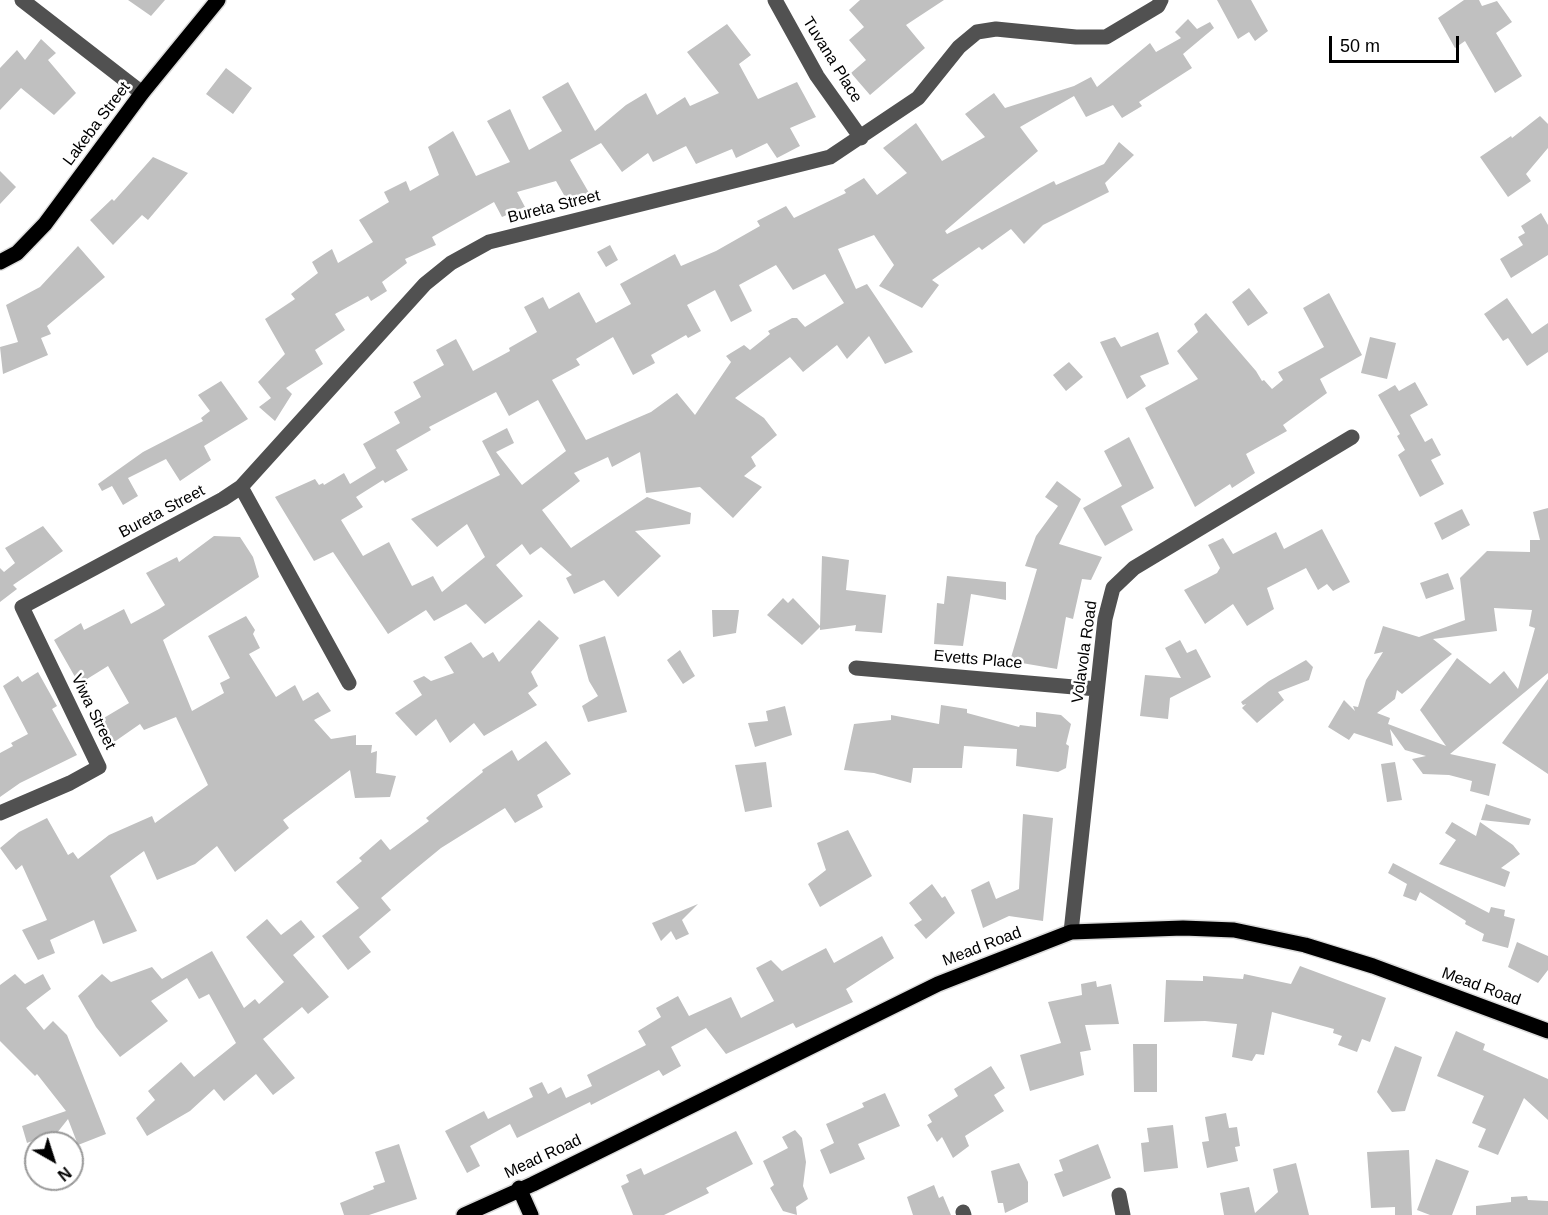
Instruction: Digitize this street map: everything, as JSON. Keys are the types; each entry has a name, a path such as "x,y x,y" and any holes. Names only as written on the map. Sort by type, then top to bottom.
{"main road":[{"name":"Lakeba Street","path":"0,262 17,253 45,224 142,93 218,0"},
{"name":"Mead Road","path":"464,1215 519,1188 533,1184 938,984 1071,932 1183,928 1234,930 1305,945 1373,966 1548,1031"},
{"path":"519,1188 531,1215"}],"street":[{"path":"22,0 142,93"},
{"name":"Tuvana Place","path":"775,0 817,76 861,138"},
{"name":"Bureta Street","path":"22,607 223,499 241,487 425,284 451,263 489,242 830,157 918,98 959,47 977,32 996,29 1076,37 1106,37 1158,6 1161,0"},
{"name":"Volavola Road","path":"1071,932 1105,619 1113,588 1134,568 1352,437"},
{"path":"241,487 349,683"},
{"name":"Viwa Street","path":"0,813 70,783 99,766 22,607"},
{"name":"Evetts Place","path":"856,668 1097,689"},
{"path":"1119,1195 1123,1215"}],"building":[{"path":"128,0 165,0 151,16"},
{"path":"860,0 944,0 906,25 925,48 870,95 851,73 866,60 849,40 864,27 849,10"},
{"path":"1217,0 1251,0 1268,31 1255,41 1249,32 1238,39"},
{"path":"1464,0 1479,0 1482,6 1497,1 1512,22 1496,33 1522,76 1495,93 1465,41 1455,48 1438,18"},
{"path":"1188,19 1197,29 1210,22 1214,28 1183,54 1192,68 1139,102 1142,106 1122,118 1113,105 1086,117 1074,96 1020,127 1038,151 945,231 947,234 1054,181 1056,185 1104,164 1119,142 1134,155 1105,183 1109,192 1043,225 1024,244 1011,229 982,250 979,247 932,280 939,285 922,308 879,286 894,265 874,235 838,249 856,289 867,284 913,352 885,364 869,336 847,359 837,345 803,372 790,357 735,398 764,418 777,435 751,457 756,466 744,476 762,487 733,518 700,487 646,493 640,452 612,467 608,457 574,473 580,481 542,510 571,548 647,497 691,513 690,524 635,531 661,556 618,597 604,580 574,594 566,578 572,575 541,547 530,555 522,544 496,565 523,596 485,624 466,604 434,621 426,610 388,634 333,552 314,561 275,497 315,479 319,485 323,483 324,485 344,473 350,484 376,468 363,444 400,423 394,412 421,397 413,382 444,365 436,350 456,339 473,371 510,351 509,348 537,332 524,307 543,297 549,309 579,292 596,323 631,304 620,284 675,254 681,266 716,251 760,226 757,221 786,206 794,218 846,193 844,190 864,178 877,195 907,173 883,148 916,123 942,161 985,137 965,114 994,93 1005,108 1074,86 1091,77 1097,87 1150,43 1156,52 1181,38 1175,32","holes":["776,265 793,290 825,274 844,303 805,327 797,318 792,318 768,331 770,334 750,350 744,345 726,356 731,362 695,415 677,393 651,412 586,440 552,380 580,365 576,359 613,337 633,375 655,363 651,355 686,335 688,338 701,331 687,305 715,290 731,322 752,311 739,285","496,392 509,416 538,400 566,451 522,485 496,452 514,443 507,428 482,441 500,475 411,519 437,547 467,524 485,557 442,592 433,576 412,586 389,542 363,556 341,520 363,507 356,497 383,480 385,483 408,470 396,450 431,430 429,427"]},
{"path":"727,24 751,55 739,64 758,99 797,82 816,117 790,128 800,146 777,158 767,143 736,158 732,149 696,164 686,146 653,162 648,153 622,172 601,143 570,160 592,198 572,209 556,181 517,192 525,207 502,217 494,202 432,237 436,245 405,259 407,263 382,282 387,291 371,301 368,296 335,314 345,330 315,350 323,364 286,388 292,394 275,421 259,407 271,398 258,382 285,354 265,319 295,299 291,294 318,273 312,262 332,249 338,263 373,242 359,220 389,202 384,192 406,181 410,191 439,175 428,147 453,131 476,176 510,162 487,121 510,109 529,150 562,131 542,97 568,82 595,131 626,105 646,93 657,115 685,97 690,106 719,93 687,52"},
{"path":"41,39 56,53 48,60 76,93 54,115 21,88 0,110 0,68 17,50 25,60"},
{"path":"226,68 252,88 233,114 206,94"},
{"path":"1540,116 1548,124 1548,148 1526,174 1531,181 1508,197 1480,157 1511,136 1512,138"},
{"path":"153,157 188,173 148,220 142,215 113,245 90,220 112,199 114,201"},
{"path":"0,171 16,187 0,204"},
{"path":"1541,213 1548,225 1548,255 1511,278 1500,259 1523,245 1518,237 1525,233 1521,226"},
{"path":"610,245 618,260 606,267 597,252"},
{"path":"78,246 105,277 47,326 51,334 41,338 48,355 3,374 0,347 18,342 6,305 40,287"},
{"path":"1249,288 1268,313 1248,326 1232,302"},
{"path":"1329,293 1362,355 1320,379 1327,393 1283,425 1287,431 1246,454 1255,473 1232,488 1230,484 1195,507 1145,408 1198,379 1177,351 1198,332 1194,324 1206,313 1262,381 1264,380 1272,389 1283,380 1278,372 1324,347 1303,308"},
{"path":"1507,298 1532,334 1548,323 1548,352 1527,366 1508,338 1503,341 1484,314"},
{"path":"1158,332 1169,364 1140,376 1146,386 1127,399 1100,342 1115,337 1121,347"},
{"path":"1370,337 1396,343 1387,379 1361,373"},
{"path":"1069,362 1083,377 1066,391 1053,375"},
{"path":"221,381 248,419 204,446 211,460 180,481 166,459 128,478 138,496 123,505 112,486 102,491 98,484 143,452 203,421 201,418 210,411 198,395"},
{"path":"1415,382 1428,405 1410,415 1425,442 1432,438 1441,455 1431,460 1444,484 1420,497 1398,455 1405,450 1397,436 1400,434 1378,395 1395,385 1399,391"},
{"path":"1129,437 1154,488 1121,506 1133,530 1105,546 1083,508 1122,486 1104,451"},
{"path":"1057,481 1081,499 1059,544 1102,557 1091,580 1082,579 1073,619 1066,617 1057,669 1010,661 1037,569 1025,566 1036,536 1058,506 1045,497"},
{"path":"1548,508 1548,673 1450,754 1496,764 1489,796 1470,791 1472,781 1449,775 1423,774 1412,759 1426,756 1405,750 1390,729 1393,746 1354,733 1349,740 1328,727 1344,700 1355,711 1353,706 1358,707 1366,680 1383,652 1374,654 1383,626 1419,637 1465,620 1460,578 1487,551 1530,552 1530,540 1540,540 1533,512","holes":["1494,608 1532,610 1529,626 1535,628 1518,689 1504,671 1490,684 1457,658 1420,710 1446,746 1388,724 1390,718 1377,713 1395,699 1397,690 1402,694 1452,654 1433,639 1497,631"]},
{"path":"1462,509 1470,525 1442,540 1434,523"},
{"path":"43,526 63,551 13,585 17,589 0,602 0,568 4,572 15,563 5,548"},
{"path":"1322,529 1350,582 1333,591 1327,584 1318,590 1306,568 1267,588 1274,609 1247,626 1233,604 1205,624 1184,590 1217,573 1220,568 1208,545 1223,538 1233,554 1276,532 1284,549"},
{"path":"214,536 240,537 253,557 259,577 163,640 192,711 224,693 220,683 230,678 208,636 246,616 255,630 253,634 260,648 249,654 276,697 295,685 303,701 318,692 331,711 314,720 331,739 356,735 356,745 372,745 371,753 377,751 376,773 396,776 390,797 355,798 350,770 283,820 289,828 235,872 217,846 195,864 157,880 144,851 110,876 137,931 103,944 94,920 50,940 55,953 38,960 22,930 47,920 22,865 16,870 0,848 19,832 47,818 68,855 73,852 78,859 109,835 152,816 155,823 208,785 176,717 144,730 140,724 107,747 97,722 129,703 108,666 79,684 54,640 81,623 84,630 124,609 131,624 159,609 165,605 146,573 177,557 179,562"},
{"path":"822,556 849,560 846,590 886,595 882,633 855,631 856,625 820,630 820,627 802,645 767,615 783,598 788,603 793,598 820,626"},
{"path":"1448,573 1454,589 1426,599 1420,583"},
{"path":"947,576 1006,582 1006,600 971,594 963,646 934,644 937,603 944,604"},
{"path":"712,610 739,610 736,633 713,637"},
{"path":"539,620 559,638 531,672 538,686 528,693 537,705 484,736 474,723 450,743 436,719 416,736 395,713 422,695 413,681 424,676 431,681 454,673 444,657 471,642 483,658 493,652 499,662"},
{"path":"605,636 627,712 588,722 582,706 598,696 589,681 579,645"},
{"path":"1180,640 1187,653 1196,649 1211,677 1170,698 1168,719 1140,716 1145,675 1181,678 1165,648"},
{"path":"680,650 695,676 683,684 667,660"},
{"path":"1306,660 1313,667 1309,680 1278,692 1284,700 1257,723 1242,708 1246,704 1243,705 1241,702 1269,681"},
{"path":"38,672 57,706 52,709 77,755 20,783 0,797 0,753 13,746 11,743 28,734 3,686 18,676 22,682"},
{"path":"1548,679 1548,774 1502,743"},
{"path":"941,705 967,709 967,713 1019,727 1020,725 1036,727 1036,712 1061,715 1071,724 1066,744 1069,746 1066,768 1058,772 1016,766 1017,749 964,746 962,768 913,768 911,783 874,773 844,770 854,724 891,720 891,715 939,724"},
{"path":"785,706 792,735 755,747 748,723 768,721 766,711"},
{"path":"546,741 571,774 537,795 543,807 515,823 505,808 441,848 413,871 381,898 391,910 359,937 371,952 348,970 322,936 359,908 336,882 362,861 359,858 381,839 390,850 429,821 426,818 483,772 482,770 512,750 518,761"},
{"path":"766,762 772,807 745,812 735,765"},
{"path":"1395,762 1402,800 1387,802 1381,764"},
{"path":"1486,804 1531,819 1529,825 1481,820"},
{"path":"1023,814 1053,818 1043,921 1009,916 983,928 971,890 989,881 996,899 1019,889"},
{"path":"1452,822 1476,836 1480,822 1513,845 1520,854 1501,868 1510,872 1505,887 1439,864 1456,840 1445,833"},
{"path":"848,830 872,876 820,907 808,884 826,870 817,843"},
{"path":"1393,863 1489,913 1491,907 1505,910 1504,916 1515,919 1508,948 1482,941 1484,934 1465,924 1466,921 1420,892 1416,901 1403,896 1407,884 1388,873"},
{"path":"932,884 942,898 945,896 955,913 926,939 914,925 922,920 909,903"},
{"path":"698,904 682,920 689,934 676,940 671,931 661,941 652,923"},
{"path":"267,919 281,935 301,920 315,937 293,955 329,997 308,1014 302,1007 263,1039 295,1078 273,1095 256,1074 224,1101 214,1089 190,1111 147,1136 136,1118 155,1100 148,1091 181,1062 194,1077 236,1043 209,994 199,999 187,978 151,1001 168,1021 120,1057 96,1027 78,996 102,974 111,982 152,967 162,979 212,951 244,1008 255,999 259,1004 284,982 246,937"},
{"path":"882,936 894,958 846,989 853,1002 796,1028 793,1023 726,1054 706,1028 671,1047 681,1066 663,1076 659,1070 591,1105 590,1102 517,1138 510,1124 470,1146 480,1166 467,1173 445,1131 484,1111 488,1119 533,1097 529,1088 542,1082 548,1094 561,1087 566,1098 592,1086 587,1075 646,1045 638,1031 661,1017 656,1008 678,996 689,1016 731,997 741,1018 774,1001 756,968 771,960 782,971 826,948 834,963"},
{"path":"1517,942 1548,956 1548,970 1538,983 1508,967"},
{"path":"1300,966 1386,998 1370,1042 1362,1039 1357,1052 1338,1045 1342,1036 1333,1033 1334,1029 1272,1012 1264,1055 1256,1054 1252,1061 1232,1057 1237,1024 1205,1021 1164,1022 1166,980 1203,981 1203,976 1243,979 1244,974 1291,984"},
{"path":"15,974 25,984 43,974 51,989 26,1008 44,1030 53,1021 67,1035 106,1134 84,1143 84,1131 73,1131 68,1119 58,1131 24,1133 22,1126 66,1111 37,1074 35,1076 0,1041 0,985"},
{"path":"1096,981 1097,987 1111,984 1119,1024 1085,1025 1091,1050 1080,1052 1084,1075 1030,1091 1020,1055 1061,1043 1048,1002 1082,995 1081,984"},
{"path":"1456,1031 1485,1044 1483,1050 1548,1079 1548,1120 1524,1098 1498,1155 1478,1147 1486,1129 1472,1123 1484,1096 1437,1076"},
{"path":"1133,1044 1157,1044 1157,1092 1134,1092"},
{"path":"1395,1046 1422,1057 1405,1111 1392,1112 1377,1092"},
{"path":"991,1066 1005,1088 994,1095 1004,1111 965,1136 969,1146 953,1158 942,1137 937,1142 927,1125 932,1122 928,1115 958,1096 954,1089"},
{"path":"885,1093 900,1126 858,1144 865,1159 830,1174 820,1150 834,1143 826,1124 864,1107 862,1103"},
{"path":"1226,1113 1229,1128 1237,1127 1240,1146 1235,1147 1238,1161 1207,1168 1202,1142 1209,1141 1205,1117"},
{"path":"1173,1125 1178,1168 1144,1172 1141,1143 1149,1142 1147,1128"},
{"path":"795,1130 802,1138 806,1162 803,1186 808,1199 796,1207 797,1215 783,1211 770,1188 774,1185 763,1161 788,1148 782,1137"},
{"path":"736,1131 753,1164 706,1188 709,1193 664,1215 633,1215 621,1186 629,1182 626,1175 641,1168 644,1175"},
{"path":"399,1144 417,1199 369,1215 344,1215 340,1203 385,1182 375,1152"},
{"path":"1098,1144 1111,1178 1063,1197 1054,1174 1063,1171 1059,1160"},
{"path":"1409,1150 1412,1215 1395,1215 1395,1207 1371,1208 1367,1152"},
{"path":"1436,1159 1469,1171 1452,1215 1430,1215 1417,1210"},
{"path":"1019,1163 1028,1182 1028,1202 1005,1213 1003,1203 998,1203 991,1171"},
{"path":"1296,1163 1309,1215 1224,1215 1220,1193 1249,1187 1255,1213 1278,1192 1273,1169"},
{"path":"934,1185 939,1198 943,1196 951,1215 913,1215 907,1197"},
{"path":"1527,1196 1528,1200 1548,1201 1548,1215 1476,1215 1476,1206 1511,1202 1511,1197"}]}
